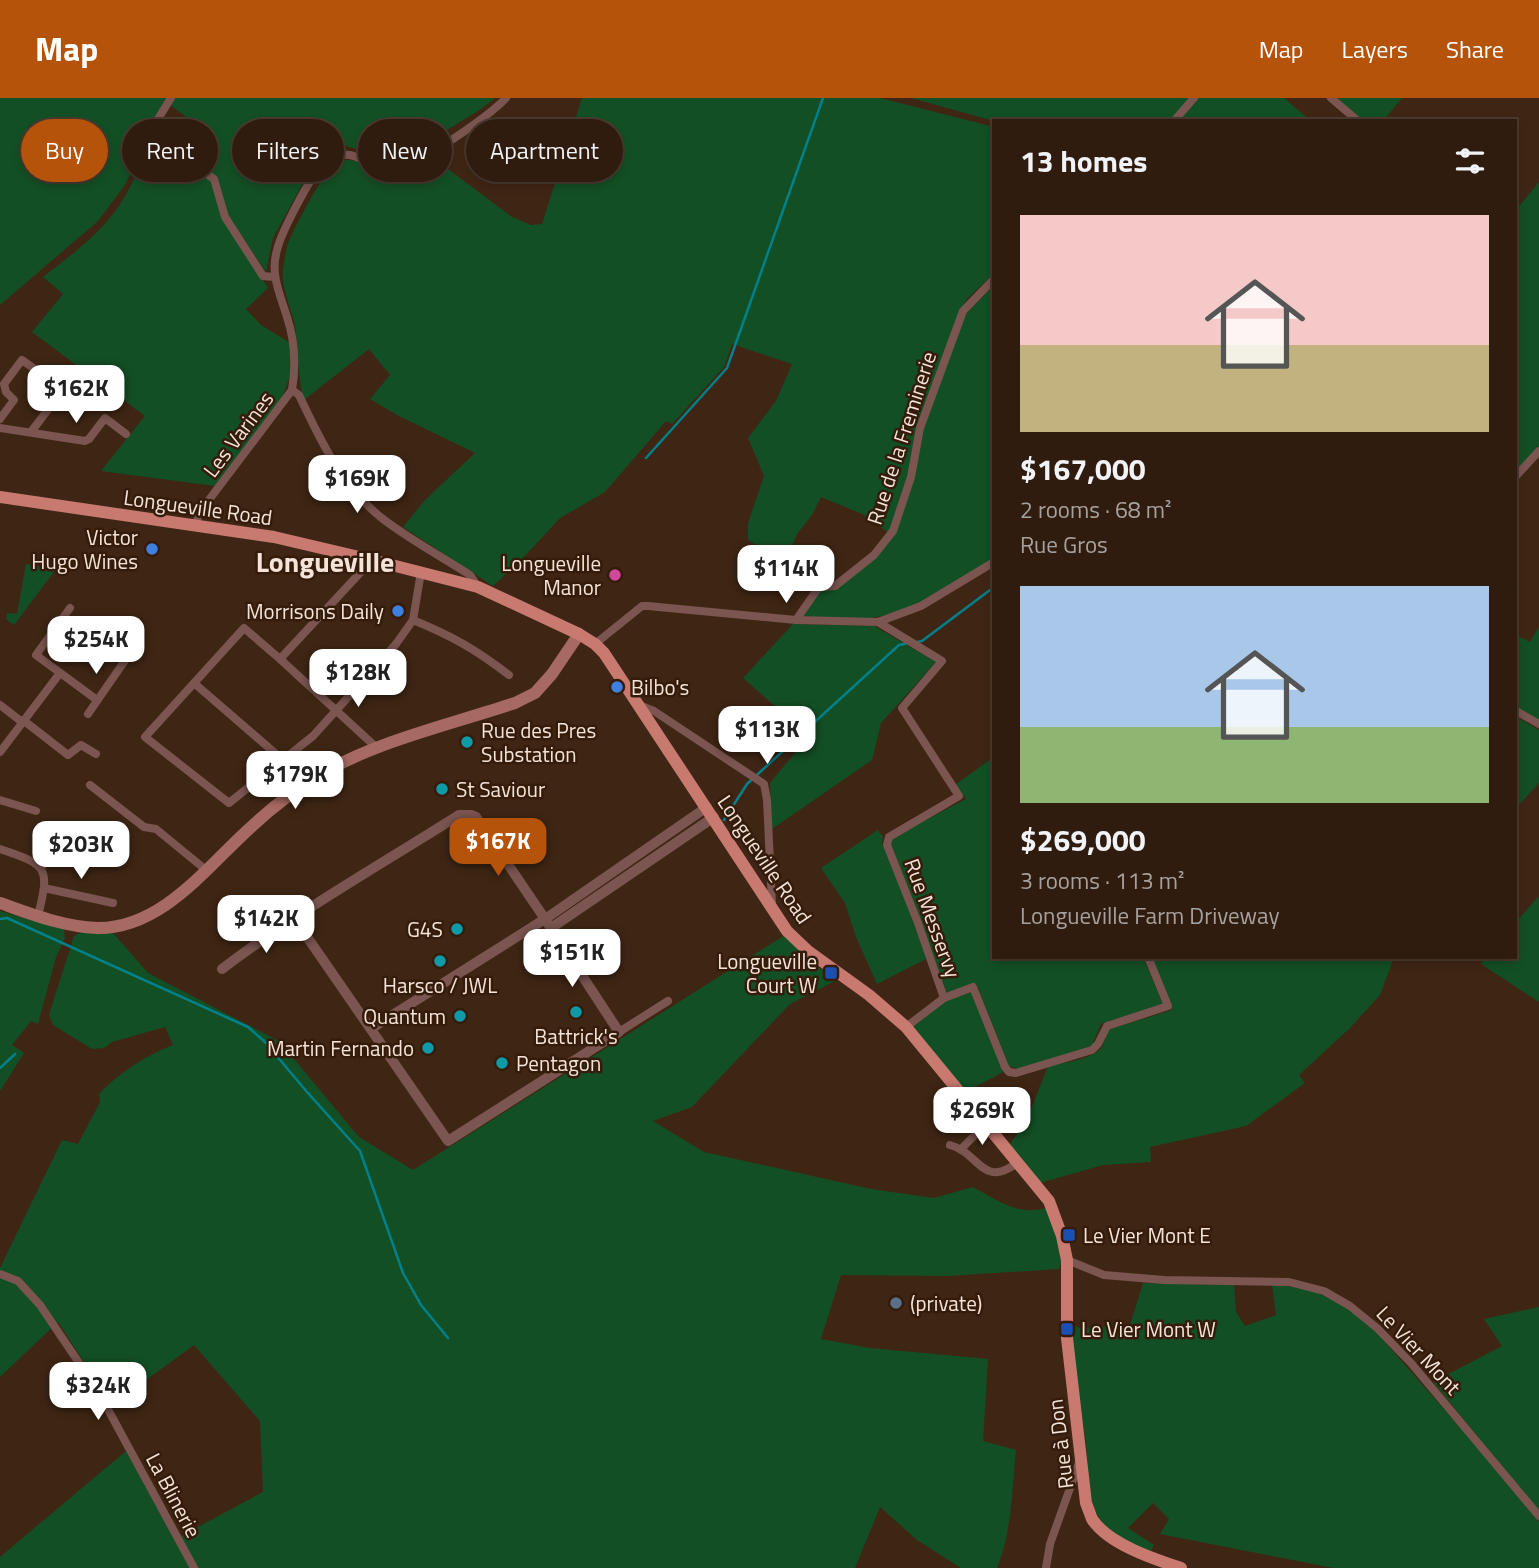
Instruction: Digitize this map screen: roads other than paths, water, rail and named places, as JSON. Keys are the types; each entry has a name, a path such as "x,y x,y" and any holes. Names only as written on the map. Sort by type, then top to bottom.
{"main road":[{"name":"Longueville Road","path":"0,497 274,537 421,572 478,587 595,644 639,705 787,931 808,951 869,995 906,1027 1049,1201 1062,1236 1067,1260"},
{"path":"0,903 72,925 98,928 122,925 151,915 206,870 249,828 290,794 328,770 377,748 514,703 535,693 552,674 579,634"},
{"name":"Rue à Don","path":"1067,1260 1067,1338 1086,1503 1093,1519 1104,1532 1144,1556 1181,1568"}],"street":[{"path":"171,98 151,135 214,179 225,217 263,276 274,277"},
{"name":"Les Varines","path":"196,525 199,513 292,390 295,373 293,341 274,277 277,248 316,171 335,156 349,155 387,170 397,169 469,129 506,98"},
{"path":"1176,119 1194,98"},
{"path":"1331,98 1356,119"},
{"name":"Rue de la Freminerie","path":"796,620 820,587 835,586 874,555 893,531 911,477 920,428 963,312 992,281"},
{"path":"0,419 14,400 6,393 4,384 22,359 36,370"},
{"path":"31,432 78,370"},
{"path":"292,390 299,395 338,470 362,500 384,520 470,575 478,587"},
{"path":"0,428 85,441 105,418 127,435"},
{"path":"1517,475 1539,451"},
{"path":"280,659 372,560"},
{"path":"595,644 636,611 648,606 796,620 878,622 921,606 992,563"},
{"path":"377,748 338,711 244,628 145,737 229,803 313,736 338,711 396,644 413,620 421,572"},
{"path":"70,608 36,655 97,700"},
{"path":"413,620 454,637 509,675"},
{"name":"Rue Messervy","path":"878,622 942,661 902,708 960,796 889,837 887,845 944,998"},
{"path":"88,714 125,659 101,639"},
{"path":"0,751 60,673"},
{"path":"194,683 283,760"},
{"path":"0,705 68,755 81,745 96,754"},
{"path":"639,705 654,711 764,784 772,907"},
{"path":"1517,712 1539,724"},
{"path":"90,785 144,827 156,830 206,870"},
{"path":"0,800 36,811"},
{"path":"372,1028 548,923 710,812"},
{"path":"222,968 294,918 459,815 471,815 480,823 619,1032"},
{"path":"41,867 58,853 69,837 97,857"},
{"path":"0,849 41,867 45,879 38,916"},
{"path":"44,888 113,903"},
{"path":"294,918 448,1141 668,1002"},
{"path":"906,1027 944,998 973,987 977,991 1004,1067 1009,1072 1016,1073 1092,1049 1098,1044 1107,1026 1168,1006 1149,959"},
{"path":"962,1149 976,1134"},
{"path":"950,1144 962,1149 990,1173 1000,1173 1017,1163"},
{"name":"Le Vier Mont","path":"1067,1260 1104,1275 1164,1280 1289,1282 1324,1291 1350,1306 1411,1363 1539,1516"},
{"name":"La Blinerie","path":"0,1274 18,1281 40,1306 98,1391 194,1568"},
{"path":"1046,1568 1050,1544 1080,1460"}],"waterway":[{"path":"646,458 727,368 823,98"},
{"path":"917,642 992,588"},
{"path":"724,820 747,784 899,645 907,643"},
{"path":"0,919 7,918 248,1027 265,1042 360,1151 403,1273 421,1305 448,1338"},
{"path":"0,1068 15,1054"}],"place":[{"name":"Victor Hugo Wines","path":"152,549"},
{"name":"Longueville Manor","path":"615,575"},
{"name":"Morrisons Daily","path":"398,611"},
{"name":"Bilbo's","path":"617,687"},
{"name":"Rue des Pres Substation","path":"467,742"},
{"name":"St Saviour","path":"442,789"},
{"name":"G4S","path":"457,929"},
{"name":"Harsco / JWL","path":"440,961"},
{"name":"Longueville Court W","path":"831,973"},
{"name":"Battrick's","path":"576,1012"},
{"name":"Quantum","path":"460,1016"},
{"name":"Martin Fernando","path":"428,1048"},
{"name":"Pentagon","path":"502,1063"},
{"name":"Le Vier Mont E","path":"1069,1235"},
{"name":"(private)","path":"896,1303"},
{"name":"Le Vier Mont W","path":"1067,1329"}],"district":[{"name":"Longueville","path":"325,561"}]}
